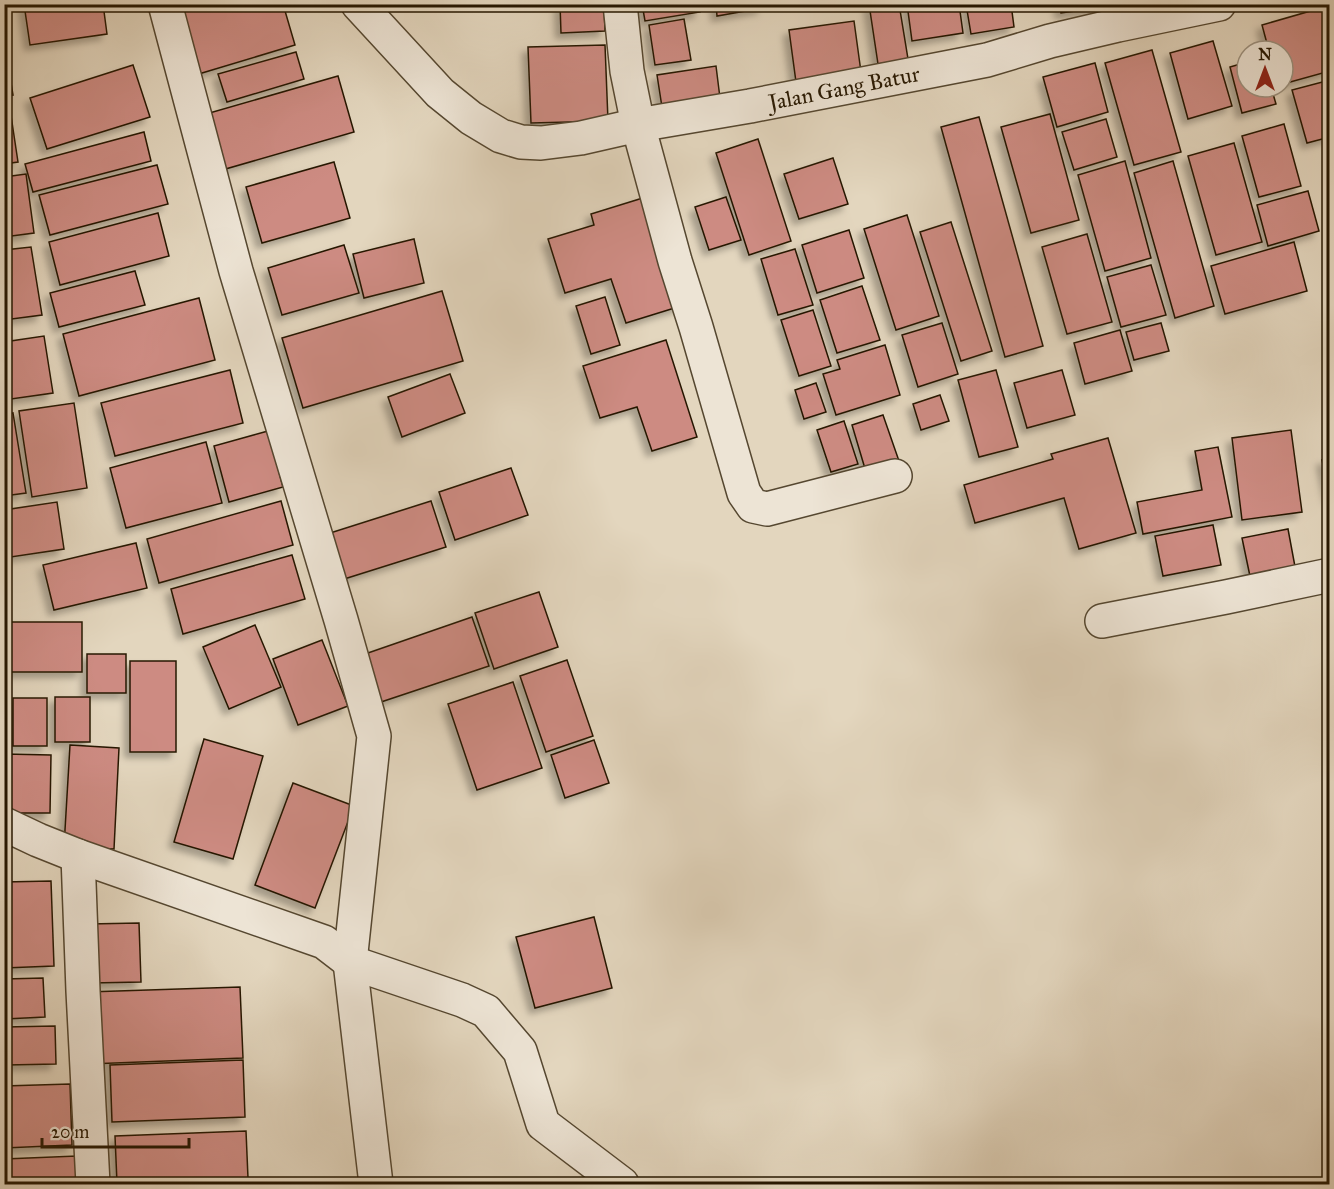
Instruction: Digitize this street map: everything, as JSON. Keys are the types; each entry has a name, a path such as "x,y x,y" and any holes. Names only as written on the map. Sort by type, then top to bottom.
{"street":[{"path":"165,4 236,271 374,736 350,962 376,1185"},
{"name":"Jalan Gang Batur","path":"358,4 440,93 471,118 501,136 521,142 541,143 581,138 638,125 750,106 987,60 1050,41 1219,4"},
{"path":"620,4 627,71 638,125 675,261 744,493 753,506 767,509 895,476"},
{"path":"1102,621 1329,574"},
{"path":"4,824 78,856 324,942 350,962 462,1000 486,1011 520,1051 543,1124 622,1185"},
{"path":"78,856 93,1185"}],"building":[{"path":"24,4 103,4 107,34 30,45"},
{"path":"171,4 283,4 295,45 192,76"},
{"path":"560,4 604,4 605,31 561,33"},
{"path":"642,4 699,4 700,12 645,21"},
{"path":"716,4 762,4 763,8 717,16"},
{"path":"869,4 899,4 908,59 878,64"},
{"path":"907,4 959,4 963,33 912,41"},
{"path":"966,4 1011,4 1014,27 971,34"},
{"path":"1059,4 1112,4 1113,6 1061,13"},
{"path":"1328,6 1330,11 1330,71 1295,81 1295,39 1266,39 1262,25"},
{"path":"684,19 691,60 655,65 649,25"},
{"path":"854,21 861,72 796,82 789,30"},
{"path":"4,40 13,95 4,96"},
{"path":"1213,41 1232,106 1188,119 1170,53"},
{"path":"605,45 608,121 531,123 528,47"},
{"path":"1152,50 1181,152 1134,165 1105,63"},
{"path":"296,52 304,79 227,102 218,74"},
{"path":"1095,63 1108,112 1057,127 1043,77"},
{"path":"133,65 150,117 47,149 30,98"},
{"path":"716,66 720,98 662,107 657,75"},
{"path":"1235,66 1235,86 1230,67"},
{"path":"338,76 354,132 222,170 206,114"},
{"path":"1330,80 1330,137 1307,143 1295,99 1295,89"},
{"path":"1238,99 1275,99 1276,104 1242,113"},
{"path":"10,109 18,162 4,164 4,110"},
{"path":"1050,114 1079,220 1031,233 1001,127"},
{"path":"979,117 1043,346 1005,357 941,127"},
{"path":"1106,119 1117,157 1074,170 1062,132"},
{"path":"1284,124 1301,186 1259,197 1242,136"},
{"path":"144,132 151,161 33,192 25,164"},
{"path":"758,139 791,241 749,255 716,153"},
{"path":"1234,143 1262,242 1216,255 1188,156"},
{"path":"833,158 848,204 799,219 784,174"},
{"path":"1125,161 1151,258 1105,271 1078,175"},
{"path":"1173,161 1214,306 1175,318 1134,173"},
{"path":"334,162 350,218 262,243 246,187"},
{"path":"157,165 168,204 50,235 39,195"},
{"path":"26,174 34,233 4,237 4,177"},
{"path":"1308,191 1319,231 1268,246 1257,205"},
{"path":"646,197 681,306 626,323 611,279 565,293 548,239 594,225 591,214"},
{"path":"726,197 741,240 709,250 695,207"},
{"path":"158,213 169,256 60,285 49,242"},
{"path":"907,215 939,316 896,330 864,229"},
{"path":"951,222 992,351 961,361 920,232"},
{"path":"849,230 864,278 817,293 802,245"},
{"path":"1087,234 1112,322 1067,334 1042,247"},
{"path":"414,239 424,283 364,298 353,254"},
{"path":"1294,242 1307,291 1225,314 1211,266"},
{"path":"344,245 359,293 282,315 268,268"},
{"path":"31,247 42,315 4,320 4,250"},
{"path":"795,249 813,305 778,315 761,259"},
{"path":"1151,265 1166,315 1121,327 1107,277"},
{"path":"135,271 145,305 59,327 50,293"},
{"path":"862,286 880,340 837,353 820,300"},
{"path":"442,291 463,361 303,408 282,338"},
{"path":"605,297 620,345 591,354 576,306"},
{"path":"199,298 215,360 79,396 63,334"},
{"path":"813,310 831,366 799,376 781,320"},
{"path":"942,323 958,374 918,387 902,335"},
{"path":"1161,323 1169,351 1134,360 1126,332"},
{"path":"1120,330 1132,371 1085,384 1074,343"},
{"path":"44,336 53,393 4,400 4,342"},
{"path":"666,340 697,437 652,451 637,407 600,418 583,366"},
{"path":"885,345 900,395 836,415 823,374 840,369 837,360"},
{"path":"230,370 243,423 115,456 101,403"},
{"path":"996,370 1018,447 979,457 958,380"},
{"path":"1062,370 1075,415 1027,428 1014,383"},
{"path":"450,374 465,413 402,437 388,397"},
{"path":"816,383 826,412 804,419 795,390"},
{"path":"940,395 949,421 921,430 913,404"},
{"path":"74,403 87,488 32,497 19,411"},
{"path":"13,413 26,493 4,496 4,415"},
{"path":"883,415 899,461 866,472 852,425"},
{"path":"844,421 858,464 831,472 817,430"},
{"path":"1291,430 1302,512 1242,520 1232,438"},
{"path":"268,431 283,487 229,502 214,446"},
{"path":"1108,438 1136,533 1079,549 1064,498 975,523 964,485 1053,459 1051,454"},
{"path":"206,442 222,503 126,528 110,468"},
{"path":"1218,447 1232,517 1143,534 1137,502 1202,490 1195,451"},
{"path":"1330,459 1330,499 1322,460"},
{"path":"511,468 528,515 455,540 439,492"},
{"path":"281,501 293,545 159,583 147,539"},
{"path":"431,501 446,547 341,580 327,534"},
{"path":"57,502 64,549 4,558 4,510"},
{"path":"1213,525 1221,565 1163,576 1155,536"},
{"path":"1288,529 1296,572 1251,581 1242,538"},
{"path":"136,543 147,588 54,610 43,565"},
{"path":"292,555 305,599 183,634 171,589"},
{"path":"539,592 558,647 494,669 475,613"},
{"path":"472,617 489,666 381,702 365,654"},
{"path":"4,622 82,622 82,672 4,672"},
{"path":"255,625 281,687 229,709 203,647"},
{"path":"322,640 348,706 298,725 273,659"},
{"path":"87,654 126,654 126,693 87,693"},
{"path":"567,660 593,736 546,752 520,676"},
{"path":"130,661 176,661 176,752 130,752"},
{"path":"513,682 542,768 477,790 448,704"},
{"path":"4,690 9,690 9,750 4,750"},
{"path":"55,697 90,697 90,742 55,742"},
{"path":"13,698 47,698 47,746 13,746"},
{"path":"204,739 263,756 233,859 174,842"},
{"path":"594,740 609,783 565,798 551,755"},
{"path":"70,745 119,748 114,849 64,847"},
{"path":"4,754 51,755 50,813 4,813"},
{"path":"293,783 354,806 315,908 255,885"},
{"path":"51,881 54,966 4,968 4,882"},
{"path":"594,917 612,988 535,1008 516,937"},
{"path":"139,923 141,982 91,983 89,924"},
{"path":"43,978 45,1017 5,1019 4,979"},
{"path":"240,987 243,1058 89,1064 87,992"},
{"path":"55,1026 56,1064 6,1065 5,1027"},
{"path":"243,1060 245,1117 112,1122 110,1065"},
{"path":"70,1084 72,1145 4,1148 4,1086"},
{"path":"246,1131 248,1178 117,1183 115,1136"},
{"path":"77,1156 78,1184 4,1184 4,1159"},
{"path":"246,1180 246,1184 163,1184 163,1183"}]}
